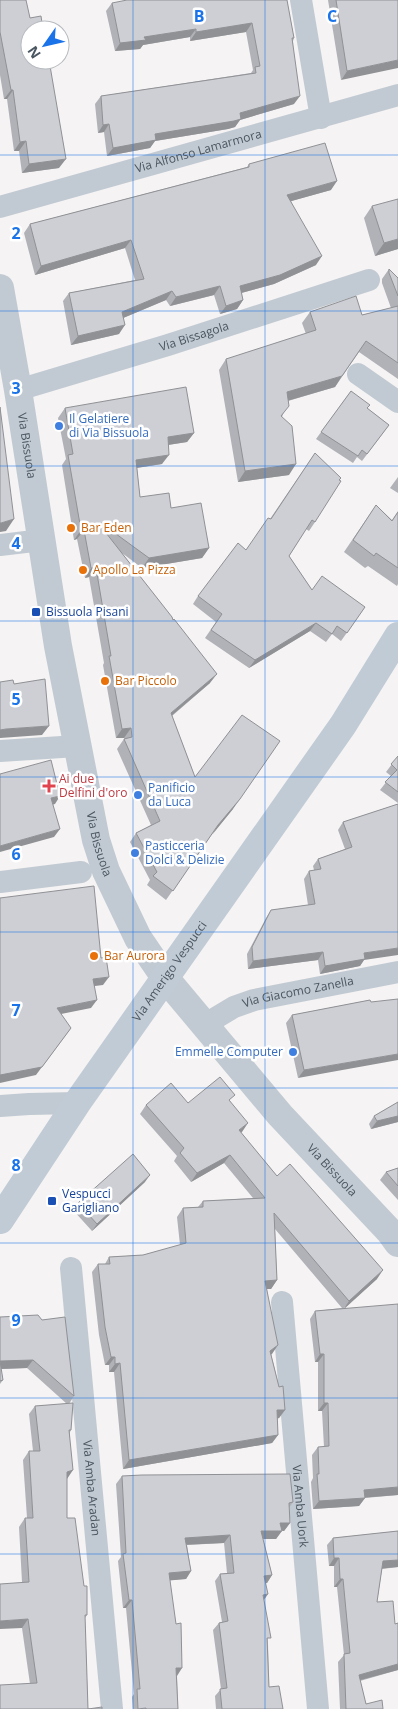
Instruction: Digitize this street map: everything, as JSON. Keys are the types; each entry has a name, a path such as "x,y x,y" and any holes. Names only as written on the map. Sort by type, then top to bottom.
{"main road":[{"name":"Via Amerigo Vespucci","path":"0,1220 78,1104 344,725 398,636"},
{"name":"Via Amerigo Vespucci","path":"344,725 398,660"}],"street":[{"path":"301,0 321,118"},
{"name":"Via Alfonso Lamarmora","path":"0,207 398,95"},
{"name":"Via Bissagola","path":"18,390 168,345 370,280"},
{"name":"Via Bissuola","path":"0,288 58,646 96,840 106,871 138,938 166,979 280,1115 395,1235"},
{"path":"358,374 398,402"},
{"path":"0,545 42,540"},
{"path":"0,751 77,746"},
{"path":"0,882 81,872"},
{"name":"Via Giacomo Zanella","path":"204,1025 234,1006 254,1000 398,972"},
{"path":"0,1106 78,1104"},
{"name":"Via Amba Aradan","path":"70,1268 112,1709"},
{"name":"Via Amba Uork","path":"282,1302 318,1709"}],"building":[{"path":"0,0 26,0 30,18 41,16 42,20 20,20 20,70 51,70 66,159 29,164 26,141 20,142 13,90 11,90 0,32"},
{"path":"127,0 287,0 294,38 292,38 300,96 240,113 241,119 234,121 155,134 156,140 113,148 109,124 103,125 101,96 256,73 255,67 260,66 252,23 196,32 196,29 144,37 146,40 120,43 112,3"},
{"path":"336,0 398,0 398,60 347,71"},
{"path":"325,143 337,181 287,195 322,256 280,275 240,286 243,300 226,306 220,286 176,297 172,291 122,312 125,325 78,336 69,293 144,279 131,240 41,266 30,224 249,167 249,164"},
{"path":"398,199 398,239 384,243 372,206"},
{"path":"389,269 398,278 398,296 389,273"},
{"path":"356,296 362,315 398,306 398,363 366,341 342,376 287,392 289,406 281,416 292,426 296,464 245,471 226,359 316,330 310,312"},
{"path":"186,387 194,433 168,437 169,455 136,460 140,497 169,493 171,508 201,503 209,548 149,558 101,523 99,524 217,674 171,713 195,777 242,715 280,741 240,799 218,825 173,891 153,876 157,872 136,833 160,821 124,739 132,737 131,728 122,729 96,568 91,568 84,530 81,530 68,455 73,454 65,408"},
{"path":"351,391 370,405 367,408 389,425 367,454 362,450 358,456 321,432"},
{"path":"0,407 14,519 1,523 0,523"},
{"path":"315,453 341,478 339,480 341,481 315,522 312,520 289,556 312,590 322,576 365,607 347,633 337,626 332,634 316,623 255,660 211,630 222,614 198,596 238,543 246,550 268,518 271,519"},
{"path":"376,505 392,521 398,512 398,568 376,553 374,556 353,540"},
{"path":"45,679 49,726 0,730 0,682 13,680 14,684"},
{"path":"398,756 398,792 385,782 397,770 391,764"},
{"path":"51,760 60,796 51,798 60,829 0,846 0,774"},
{"path":"398,804 398,948 364,953 365,959 325,966 323,952 253,961 252,947 271,910 315,904 309,871 321,869 318,859 352,847 343,822"},
{"path":"94,886 101,958 106,957 109,977 93,979 97,1000 57,1008 71,1028 42,1067 0,1075 0,898"},
{"path":"398,999 398,1054 304,1070 292,1015 370,1000 371,1002"},
{"path":"220,1077 235,1095 229,1100 248,1123 239,1130 277,1176 290,1164 383,1270 349,1301 274,1213 277,1280 265,1281 278,1345 270,1351 279,1387 283,1386 285,1410 277,1410 278,1435 129,1460 120,1363 115,1364 115,1357 111,1357 105,1327 98,1264 110,1264 109,1257 143,1255 186,1243 183,1208 203,1207 203,1201 265,1198 230,1155 197,1173 180,1153 184,1148 146,1105 171,1083 188,1103"},
{"path":"398,1102 398,1116 377,1121 374,1116"},
{"path":"133,1154 150,1175 97,1224 78,1203"},
{"path":"398,1168 398,1186 386,1172"},
{"path":"398,1304 398,1487 364,1490 365,1498 319,1501 318,1447 329,1446 328,1403 324,1403 324,1354 320,1354 315,1311"},
{"path":"38,1315 42,1320 65,1317 74,1396 33,1360 0,1361 0,1317"},
{"path":"0,1361 3,1380 0,1381"},
{"path":"73,1403 71,1430 69,1430 73,1470 67,1472 67,1518 75,1518 84,1586 87,1586 87,1615 85,1615 88,1709 0,1709 0,1685 37,1683 28,1619 0,1621 0,1584 29,1582 25,1518 33,1518 29,1451 40,1451 35,1406"},
{"path":"290,1474 293,1502 289,1503 290,1523 280,1523 282,1531 261,1531 272,1575 264,1576 268,1594 263,1595 271,1638 267,1638 269,1687 279,1686 283,1709 222,1709 220,1689 227,1688 219,1623 228,1621 220,1574 234,1573 230,1535 185,1538 191,1571 169,1573 176,1624 181,1623 182,1668 176,1668 178,1709 138,1709 137,1689 140,1689 132,1600 129,1600 123,1554 126,1553 122,1476"},
{"path":"398,1531 398,1560 383,1561 377,1602 393,1601 395,1624 398,1623 398,1664 359,1675 366,1704 382,1700 383,1709 346,1709 344,1654 350,1653 343,1579 340,1579 339,1558 334,1558 333,1538"}],"place":[{"name":"Il Gelatiere di Via Bissuola","path":"59,426"},
{"name":"Bar Eden","path":"71,528"},
{"name":"Apollo La Pizza","path":"83,570"},
{"name":"Bissuola Pisani","path":"36,612"},
{"name":"Bar Piccolo","path":"105,681"},
{"name":"Ai due Delfini d'oro","path":"49,786"},
{"name":"Panificio da Luca","path":"138,795"},
{"name":"Pasticceria Dolci & Delizie","path":"135,853"},
{"name":"Bar Aurora","path":"94,956"},
{"name":"Emmelle Computer","path":"293,1052"},
{"name":"Vespucci Garigliano","path":"52,1201"}]}
